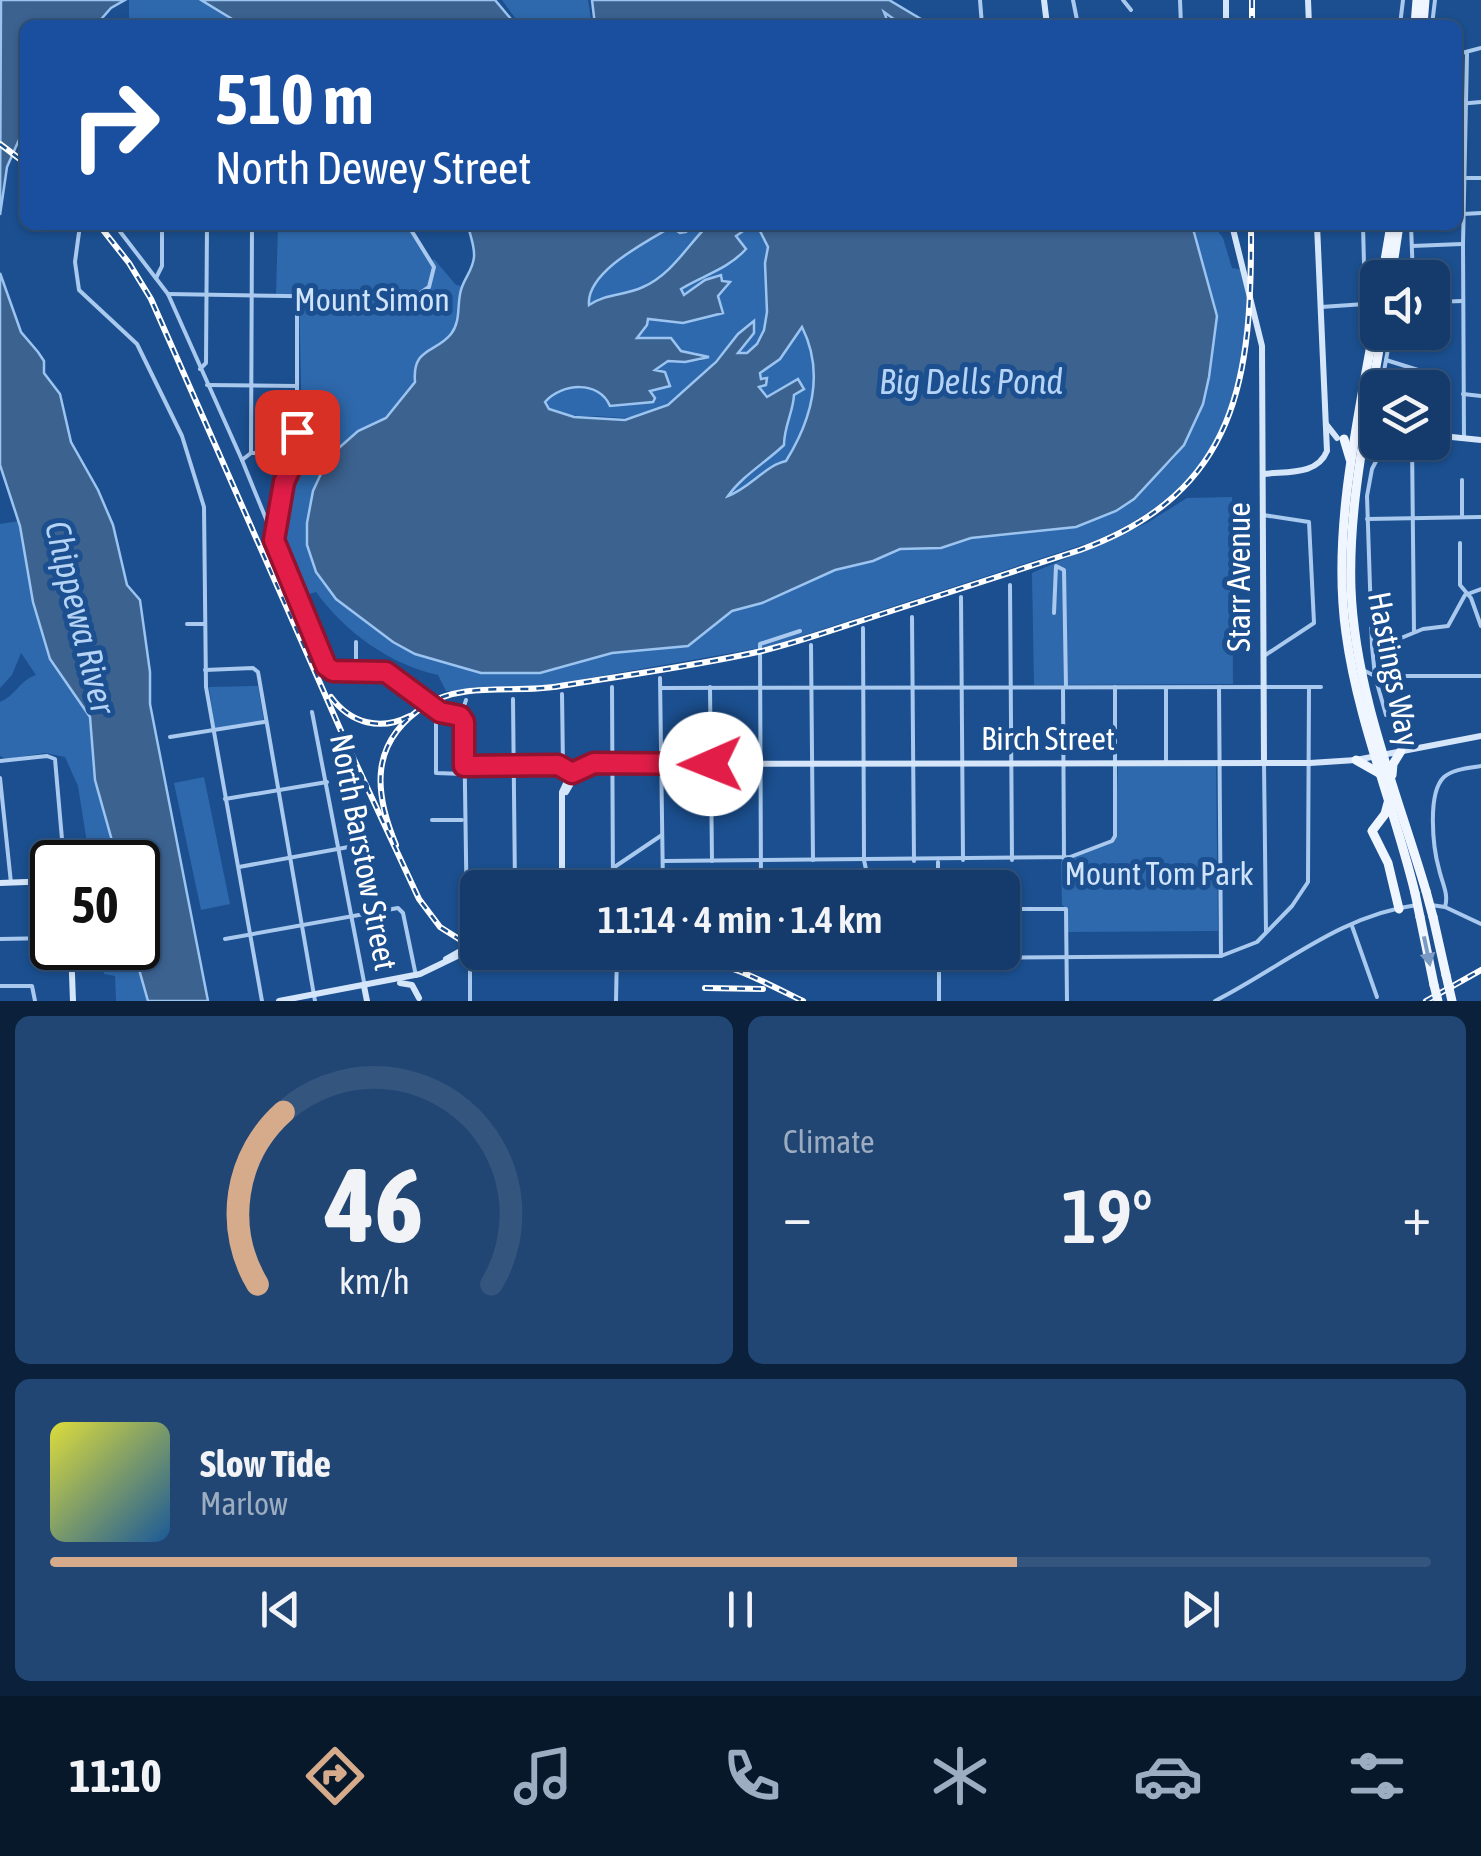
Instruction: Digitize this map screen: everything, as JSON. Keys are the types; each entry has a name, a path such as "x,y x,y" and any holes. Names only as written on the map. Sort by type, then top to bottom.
{"main road":[{"name":"Starr Avenue","path":"1233,230 1261,334 1264,763"},
{"path":"1263,474 1305,469 1321,456 1326,437 1317,230"},
{"path":"1385,260 1390,230"},
{"path":"1394,260 1399,230"},
{"path":"1326,424 1350,454 1348,490"},
{"path":"1326,437 1360,440"},
{"path":"1450,437 1481,440"},
{"name":"Hastings Way","path":"1360,440 1348,490 1342,560 1344,620 1369,734 1392,778 1421,892 1420,917 1438,1001"},
{"name":"Hastings Way","path":"1360,440 1351,560 1362,670 1381,739 1381,774 1398,831 1433,917 1452,1001"},
{"path":"1369,734 1358,759 1381,774"},
{"name":"Birch Street","path":"574,774 612,764 1310,763 1358,759 1481,736"},
{"path":"1381,739 1402,751 1392,778"},
{"path":"1247,762 1256,759 1264,744"},
{"path":"564,870 563,805 574,774"},
{"path":"1388,798 1388,808 1372,828 1388,863 1399,909"},
{"path":"1378,822 1388,822 1398,831"},
{"path":"0,883 30,882"},
{"path":"279,1001 315,998 420,974 460,953"},
{"path":"72,970 73,1001"},
{"path":"420,974 420,1000"},
{"path":"384,982 409,983 420,1000"},
{"name":"North Barstow Street","path":"364,986 367,1001"}],"street":[{"path":"1122,0 1130,10"},
{"path":"1462,54 1481,48"},
{"path":"1462,163 1467,54"},
{"path":"1462,104 1481,102"},
{"path":"1462,112 1466,103"},
{"path":"1462,190 1464,438"},
{"path":"1464,214 1481,213"},
{"path":"79,230 75,262 79,290 137,344 182,436 204,507 206,670 262,1001"},
{"path":"119,230 168,294 242,460 326,666 333,671 386,672 438,710 460,716 464,722 465,870"},
{"path":"156,278 162,266 165,230"},
{"path":"200,369 206,363 207,230"},
{"path":"251,453 252,230"},
{"path":"168,294 420,296 430,287 434,268 411,230"},
{"path":"1320,307 1360,306 1366,299 1363,230"},
{"path":"1411,230 1412,260"},
{"path":"1412,246 1462,244"},
{"path":"274,540 284,482 298,452 297,297"},
{"path":"1450,301 1463,301"},
{"path":"1385,370 1387,350"},
{"path":"1386,360 1418,370"},
{"path":"207,385 297,386"},
{"path":"1463,394 1481,396"},
{"path":"242,460 251,453 298,452"},
{"path":"1377,460 1368,480 1367,519 1372,646 1375,676 1386,715"},
{"path":"1412,460 1414,632"},
{"path":"1462,480 1462,517"},
{"path":"1264,515 1309,522 1314,626 1264,656"},
{"path":"1367,519 1481,516"},
{"path":"1460,543 1460,585 1481,626"},
{"path":"1054,613 1056,566 1064,570 1064,858"},
{"path":"1010,585 1012,860"},
{"path":"1372,646 1448,626 1467,593 1481,589"},
{"path":"962,596 963,860"},
{"path":"912,617 914,860"},
{"path":"187,624 205,624"},
{"path":"863,628 866,870"},
{"path":"761,870 760,644 800,631"},
{"path":"356,642 356,672"},
{"path":"811,645 813,860"},
{"path":"206,670 256,669 315,998"},
{"path":"1362,670 1375,676 1481,676"},
{"path":"1366,686 1375,676"},
{"path":"660,678 662,870"},
{"path":"662,862 1064,858 1112,840 1115,687"},
{"path":"1166,687 1166,763"},
{"path":"1218,687 1221,956"},
{"path":"1020,957 1221,956 1246,948 1266,932 1292,906 1310,876 1309,687"},
{"path":"661,688 1321,687"},
{"path":"612,688 613,868"},
{"path":"710,688 712,860"},
{"path":"562,694 563,766"},
{"path":"513,699 515,870"},
{"path":"460,716 466,700"},
{"path":"438,710 436,773 464,774"},
{"name":"North Barstow Street","path":"312,712 364,986"},
{"path":"170,737 264,722"},
{"path":"0,761 53,758 63,840"},
{"name":"Starr Avenue","path":"1264,763 1266,932"},
{"path":"464,766 563,766 574,774"},
{"path":"1445,907 1447,898 1433,843 1437,789 1445,776 1481,766"},
{"path":"0,778 11,882"},
{"path":"225,800 327,782"},
{"path":"432,820 464,820"},
{"path":"613,868 662,835"},
{"path":"238,867 365,844"},
{"path":"938,860 938,870"},
{"path":"1216,1001 1271,971 1320,936 1399,909 1445,907 1481,924"},
{"path":"1020,909 1066,909 1067,1001"},
{"path":"225,939 402,910 420,974"},
{"path":"1351,924 1377,997"},
{"path":"0,939 30,938"},
{"path":"470,970 470,1001"},
{"path":"616,1001 617,970"},
{"path":"939,970 939,1001"},
{"path":"0,986 34,987 35,1001"}],"green space":[{"path":"129,0 201,0 234,20 129,20"},
{"path":"502,0 588,0 591,20 516,20"},
{"name":"Mount Simon","path":"278,230 409,230 431,261 434,259 456,285 462,286 454,328 445,340 422,356 415,381 386,418 358,431 326,463 313,491 306,532 336,599 356,615 429,658 540,673 612,653 688,646 737,608 762,603 824,574 874,561 900,549 941,548 984,536 1064,529 1116,511 1172,461 1203,404 1217,316 1193,230 1217,230 1232,268 1245,270 1247,296 1238,376 1216,438 1179,488 1125,526 1092,542 771,646 533,688 446,691 438,675 402,663 354,633 316,592 303,596 278,541 285,491 276,491 275,454 298,454 302,425 299,295 276,294"},
{"path":"666,230 704,230 657,279 640,289 588,305 597,280 619,259"},
{"path":"745,230 760,230 768,247 765,330 757,344 747,353 737,353 754,323 692,386 657,411 636,417 611,417 572,415 549,409 545,402 549,398 572,389 593,388 613,393 669,386 653,372 668,361 701,361 696,353 681,351 671,338 636,339 647,319 683,323 723,313 718,296 729,282 684,296 681,289 739,256 746,249 735,236"},
{"path":"802,326 814,378 803,429 786,461 726,497 740,478 752,473 784,445 794,395 803,390 782,387 767,397 758,387 766,379 761,379 759,373 779,358"},
{"path":"1232,497 1233,684 1034,685 1032,573 1147,523 1187,498"},
{"path":"19,521 50,659 90,717 95,780 112,840 87,840 78,786 65,757 45,753 6,759 0,756 0,702 36,675 21,653 12,675 0,688 0,524"},
{"path":"258,686 264,722 215,730 209,687"},
{"name":"Mount Tom Park","path":"1118,766 1216,766 1218,931 1067,932 1061,861 1115,839"},
{"path":"204,777 230,904 201,910 174,783"},
{"path":"104,970 139,970 148,1001 116,1001 115,976 104,974"}],"water":[{"path":"1,0 125,0 100,20 20,20 20,137 7,167 0,215"},
{"path":"201,0 495,0 512,20 234,20"},
{"path":"592,0 889,0 923,20 895,20 884,12 887,20 594,20"},
{"name":"Big Dells Pond","path":"469,230 666,230 607,270 597,281 589,305 653,281 704,230 745,230 736,236 746,249 739,256 681,289 684,295 705,280 721,275 722,281 730,282 718,296 723,313 683,323 648,319 637,338 671,338 681,351 709,357 668,361 655,370 665,372 670,386 650,391 653,402 610,406 598,392 580,387 561,391 545,402 549,409 574,417 625,420 668,405 754,321 754,333 738,353 747,353 757,344 767,312 768,247 760,230 1193,230 1217,316 1209,377 1203,404 1184,445 1134,499 1116,511 1076,527 971,538 941,548 900,549 732,611 688,646 612,653 540,673 481,673 415,654 393,642 336,599 316,572 307,545 313,491 326,463 358,431 386,418 415,382 421,356 454,329 460,292 474,257","holes":["802,327 814,379 809,412 786,461 728,496 784,445 794,395 804,389 798,379 767,397 759,387 766,385 767,378 761,379 760,373 780,359"]},
{"name":"Chippewa River","path":"0,273 21,332 44,361 44,373 60,394 71,442 113,525 127,585 140,600 150,672 150,704 208,1001 148,1001 139,970 160,970 160,840 112,840 95,780 90,717 50,659 33,602 20,526 0,465"}],"railway":[{"path":"1252,0 1252,20"},
{"path":"0,144 20,159"},
{"path":"103,230 151,299 419,899 440,927 460,940"},
{"path":"396,845 383,805 381,768 386,751 394,734 408,719 441,698 474,691 560,686 777,647 1080,550 1133,526 1174,496 1205,461 1226,422 1240,379 1247,331 1251,230"},
{"path":"331,697 348,713 367,722 388,723 410,716"},
{"path":"735,970 803,1001"},
{"path":"1426,1001 1481,970"},
{"path":"705,988 763,989"}],"route":[{"path":"297,432 298,452 284,482 274,540 326,666 333,671 386,672 440,712 460,716 464,722 464,766 558,765 572,773 594,763 711,764"}]}
